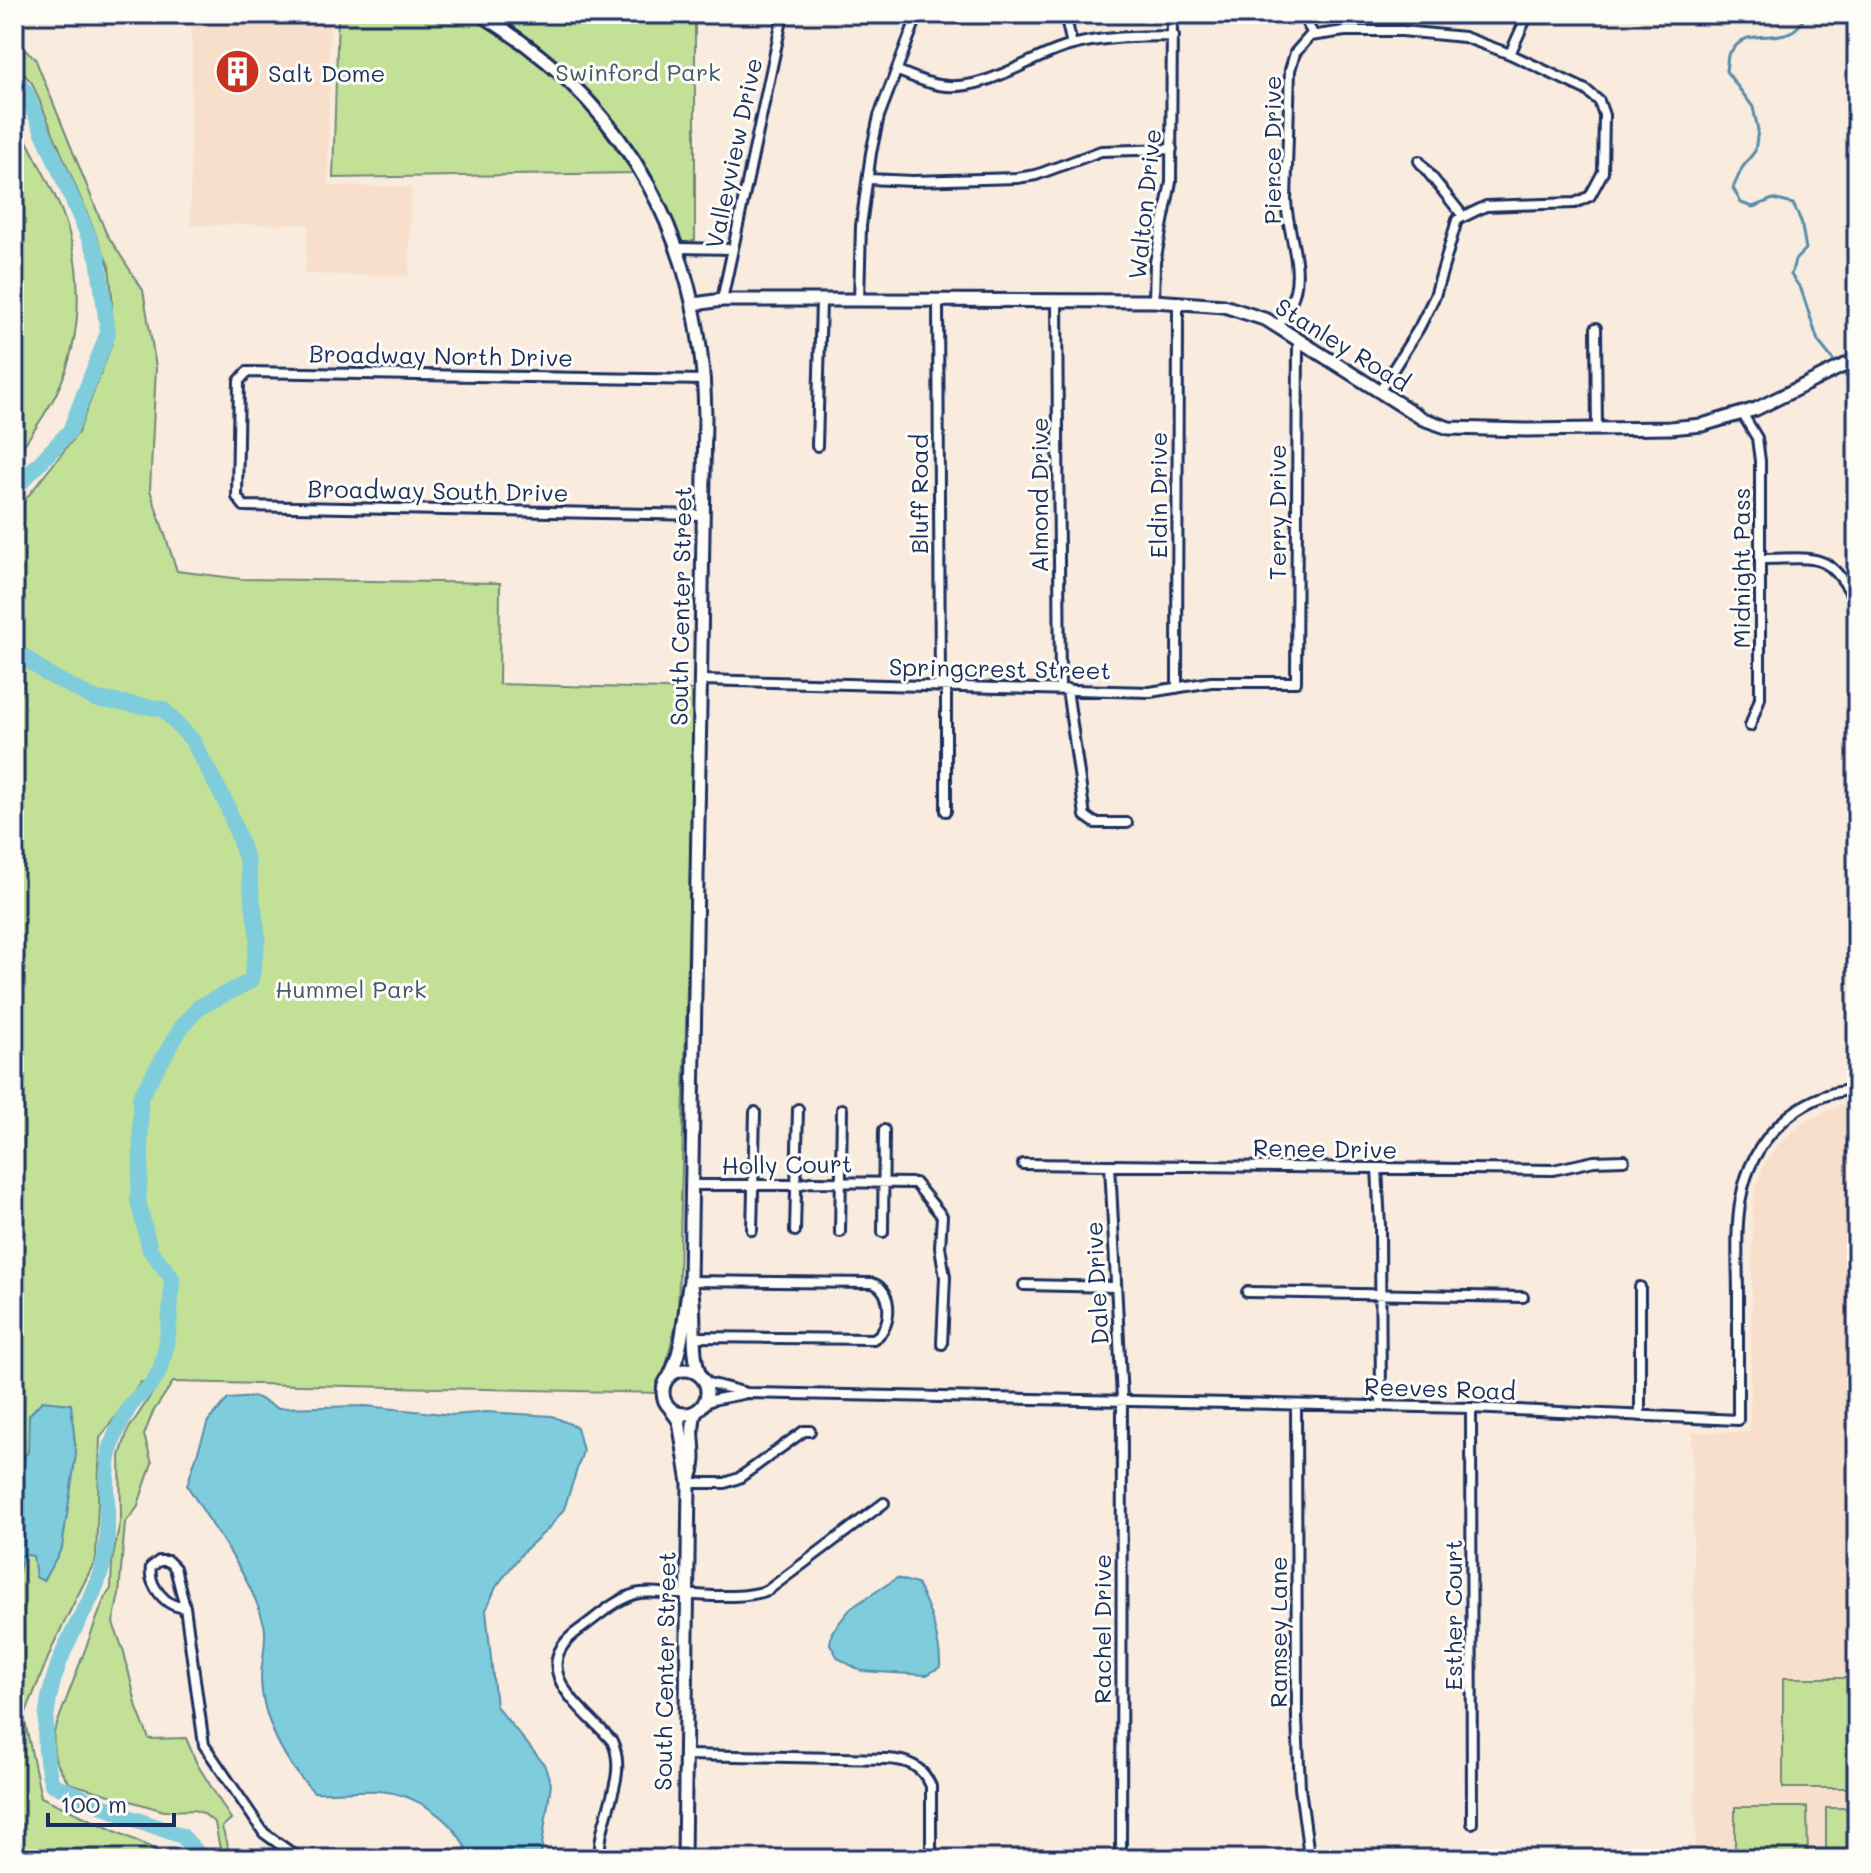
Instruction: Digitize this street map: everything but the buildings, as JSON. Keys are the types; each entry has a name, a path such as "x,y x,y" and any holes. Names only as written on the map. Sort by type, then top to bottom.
{"main road":[{"name":"South Center Street","path":"480,14 545,58 597,109 646,180 664,214 695,304 705,380 690,1281 683,1342 670,1375"},
{"name":"Stanley Road","path":"695,304 722,300 1154,301 1238,309 1278,327 1438,426 1597,430 1702,425 1742,413 1857,359"},
{"name":"South Center Street","path":"690,1281 695,1305 695,1364 703,1379"},
{"path":"682,1370 703,1379 707,1395 699,1409 684,1414 671,1410 662,1393 670,1375 682,1370"},
{"name":"South Center Street","path":"689,1483 695,1467 691,1427 699,1409"},
{"name":"South Center Street","path":"671,1410 679,1421 689,1483 684,1859"}],"street":[{"path":"859,300 861,226 879,116 918,14"},
{"path":"1065,14 1072,45"},
{"name":"Walton Drive","path":"1154,301 1155,262 1168,200 1172,149 1172,14"},
{"path":"1302,14 1313,34 1402,31 1464,37 1510,54 1586,90 1599,101 1604,115 1603,172 1595,189 1584,200 1565,204 1486,206 1457,220 1435,296 1379,392"},
{"path":"1510,54 1528,14"},
{"name":"Valleyview Drive","path":"722,300 783,15"},
{"name":"Pierce Drive","path":"1278,327 1292,300 1296,283 1287,210 1290,70 1301,45 1313,34"},
{"path":"898,71 940,85 972,84 1072,45 1130,37 1174,36"},
{"path":"868,179 1017,178 1036,175 1101,151 1172,149"},
{"path":"1419,161 1463,216"},
{"path":"678,248 733,249"},
{"path":"817,446 821,301"},
{"name":"Bluff Road","path":"938,302 946,811"},
{"name":"Almond Drive","path":"1057,302 1063,688 1085,816 1095,823 1127,823"},
{"name":"Eldin Drive","path":"1177,688 1178,302"},
{"path":"1596,328 1597,430"},
{"name":"Terry Drive","path":"1296,682 1298,341"},
{"name":"Broadway North Drive","path":"238,439 239,381 240,376 247,372 705,380"},
{"name":"Midnight Pass","path":"1742,413 1752,428 1759,449 1760,698 1750,726"},
{"name":"Broadway South Drive","path":"238,439 237,497 244,506 702,515"},
{"path":"1760,559 1809,559 1827,563 1841,574 1857,604"},
{"name":"Springcrest Street","path":"701,680 1150,692 1211,682 1296,682"},
{"name":"Reeves Road","path":"699,1409 712,1400 747,1393 1381,1405 1738,1420 1739,1224 1744,1185 1754,1159 1772,1130 1795,1110 1826,1095 1857,1089"},
{"path":"795,1231 798,1109"},
{"path":"840,1232 842,1109"},
{"path":"752,1230 755,1112"},
{"path":"883,1232 884,1130"},
{"name":"Renee Drive","path":"1023,1164 1553,1170 1594,1161 1624,1160"},
{"name":"Dale Drive","path":"1110,1165 1122,1399"},
{"path":"1377,1168 1381,1405"},
{"name":"Holly Court","path":"692,1185 915,1183 942,1216 940,1247 945,1277 942,1344"},
{"path":"690,1281 876,1284 887,1296 886,1324 883,1333 873,1339 696,1337"},
{"path":"1024,1285 1116,1287"},
{"path":"1640,1287 1640,1416"},
{"path":"1247,1292 1523,1297"},
{"name":"Reeves Road","path":"703,1379 747,1393"},
{"name":"Rachel Drive","path":"1121,1859 1122,1399"},
{"name":"Ramsey Lane","path":"1296,1405 1297,1718 1300,1788 1308,1838 1307,1859"},
{"name":"Esther Court","path":"1471,1408 1472,1823"},
{"path":"689,1483 725,1483 739,1478 804,1431 810,1431"},
{"path":"600,1859 600,1839 617,1772 616,1749 557,1678 555,1656 568,1638 627,1597 639,1593 751,1595 768,1590 884,1503"},
{"path":"185,1607 175,1607 168,1602 152,1583 151,1567 159,1561 168,1561 175,1568 185,1607 204,1745 264,1833 300,1859"},
{"path":"685,1755 887,1759 911,1763 926,1776 931,1786 931,1859"}],"shaded area":[{"path":"192,14 330,14 328,186 411,187 409,276 305,274 309,224 190,225"},
{"path":"1857,1102 1857,1859 1696,1859 1692,1432 1750,1432 1753,1206 1764,1165 1777,1146 1804,1122 1840,1105"}],"green space":[{"name":"Swinford Park","path":"338,14 695,14 695,240 678,248 646,180 570,83 633,173 333,178"},
{"name":"Hummel Park","path":"14,41 35,58 106,233 143,290 156,367 150,490 177,571 241,579 500,583 499,684 695,690 678,1313 660,1393 173,1382 153,1412 144,1435 152,1463 137,1508 125,1523 119,1594 113,1623 149,1739 186,1738 197,1764 231,1819 222,1827 231,1859 222,1859 215,1823 203,1813 193,1810 164,1811 69,1783 54,1754 54,1732 105,1597 111,1589 112,1562 121,1517 120,1456 128,1430 159,1383 141,1382 100,1438 96,1559 54,1643 24,1717 41,1797 176,1859 14,1859 14,533 25,500 78,433 112,343 112,296 109,266 32,83 14,63"},
{"path":"14,113 65,219 72,243 78,294 73,344 66,369 53,401 14,460"},
{"path":"1783,1678 1857,1678 1857,1788 1783,1788"},
{"path":"1735,1807 1807,1807 1808,1859 1735,1859"},
{"path":"1826,1808 1857,1808 1857,1859 1826,1859"}],"water":[{"path":"256,1397 277,1408 366,1406 453,1415 487,1412 552,1416 577,1427 583,1451 564,1509 524,1551 496,1587 486,1610 496,1706 544,1764 551,1784 540,1859 470,1859 456,1833 421,1804 407,1797 378,1791 314,1792 285,1754 271,1725 262,1694 265,1630 258,1605 187,1485 208,1421 228,1399"},
{"path":"42,1401 71,1404 76,1454 62,1548 43,1581 36,1577 33,1556 23,1554 19,1572 14,1570 14,1467 28,1452 29,1415"},
{"path":"897,1578 917,1584 933,1624 940,1667 927,1675 861,1671 838,1658 830,1644 832,1632 851,1608"}],"waterway":[{"path":"1806,14 1801,23 1788,33 1745,39 1728,55 1726,71 1753,107 1758,130 1755,151 1742,168 1733,188 1741,203 1753,207 1773,199 1793,204 1801,221 1806,249 1795,260 1791,275 1801,289 1818,341 1857,390"},
{"path":"14,79 25,91 98,258 108,333 70,431 14,490"},
{"path":"14,649 47,674 95,699 163,709 192,740 227,805 247,861 258,938 251,981 199,1007 181,1028 140,1097 138,1201 150,1250 172,1278 166,1345 160,1370 150,1386 130,1406 111,1446 103,1563 95,1589 58,1664 49,1698 45,1733 52,1784 182,1836 203,1859"}],"place":[{"name":"Salt Dome","path":"237,72"}]}
